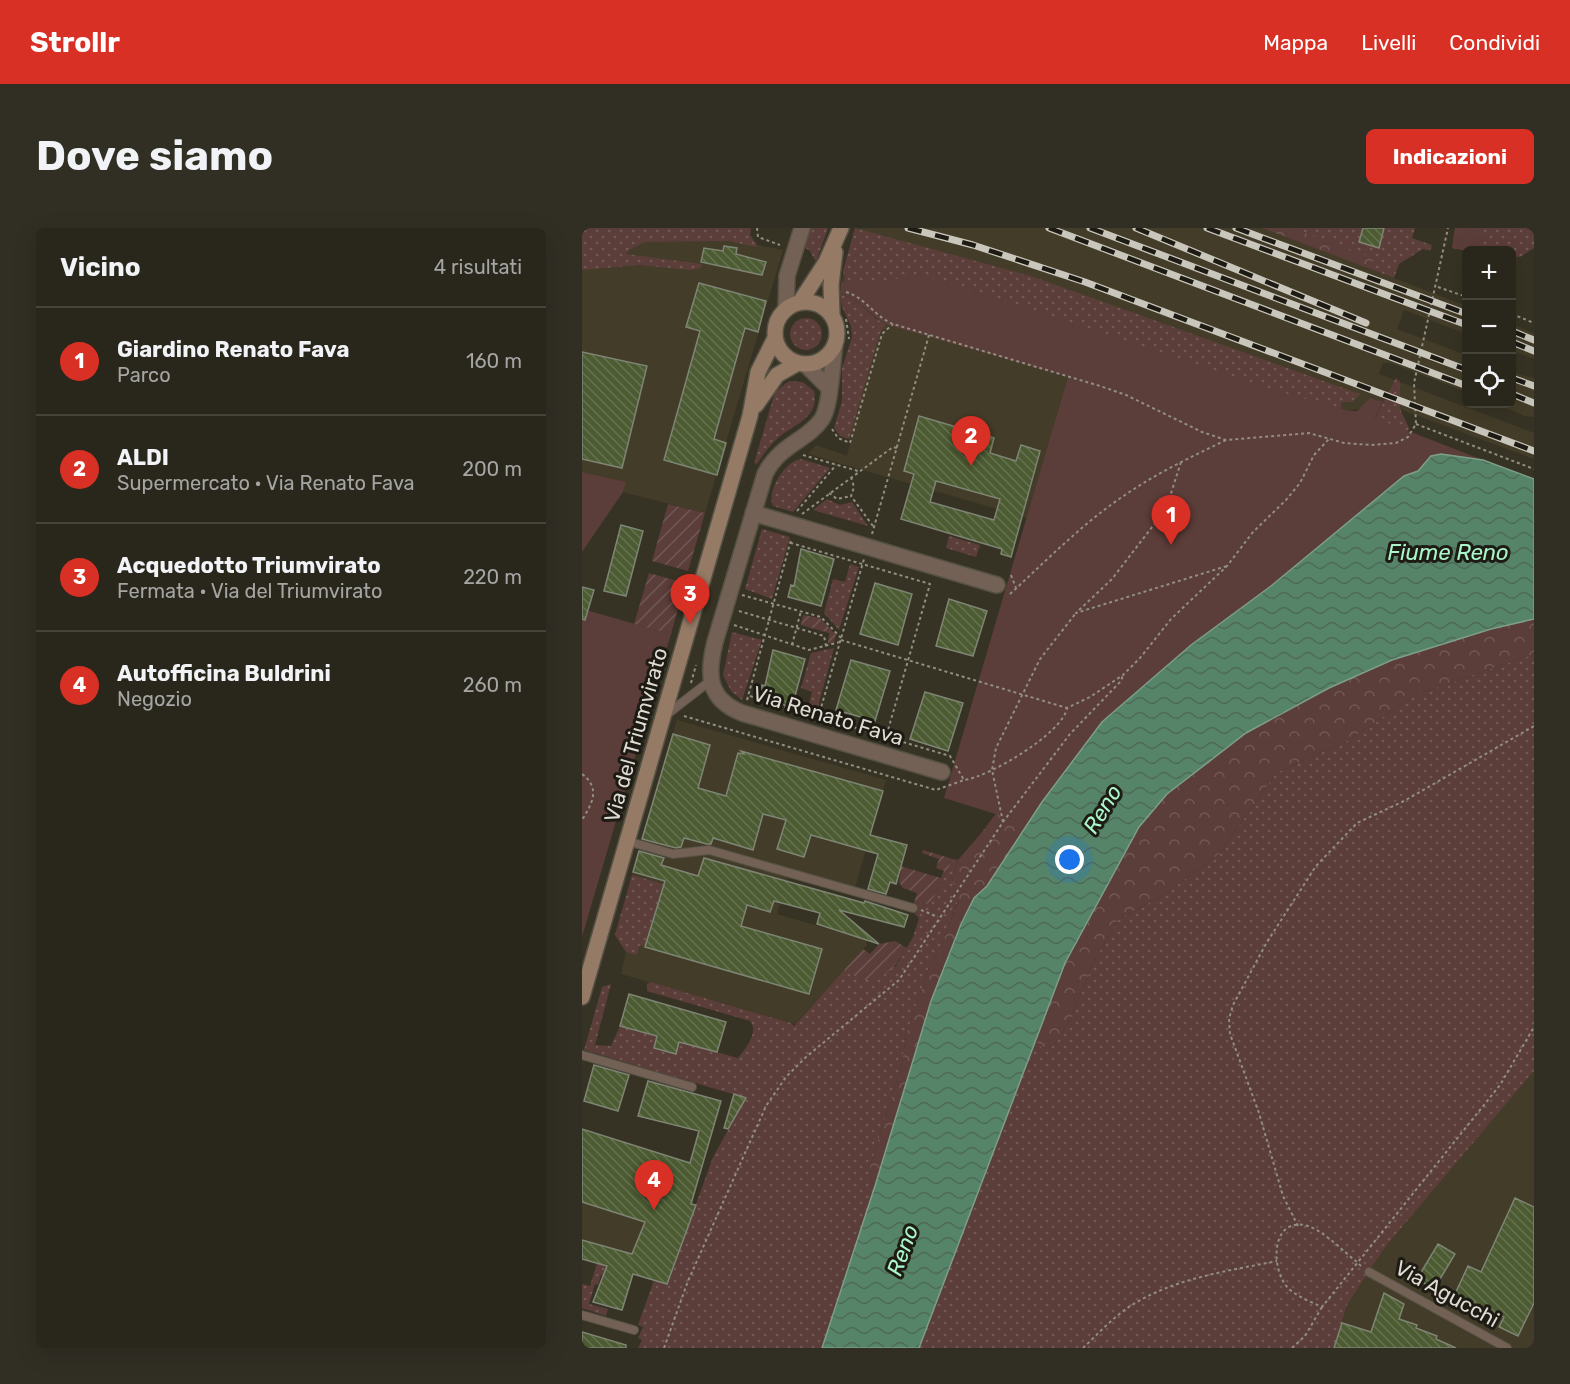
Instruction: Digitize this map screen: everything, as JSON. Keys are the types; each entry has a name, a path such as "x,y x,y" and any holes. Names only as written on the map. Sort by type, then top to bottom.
{"main road":[{"path":"839,235 831,285 832,315 837,333 835,344 821,360 802,363 783,354 775,338 777,320 812,288 839,235"},
{"path":"793,306 814,303 832,315"},
{"name":"Via del Triumvirato","path":"582,997 750,416 758,372 775,338"},
{"name":"Via del Triumvirato","path":"750,416 772,380 802,363"}],"street":[{"path":"793,306 787,276 802,228"},
{"path":"710,681 710,663 765,474 775,457 822,418 827,406 835,344"},
{"path":"802,363 828,387"},
{"path":"753,513 997,585"},
{"name":"Via Renato Fava","path":"710,681 721,699 742,713 942,772"}],"lane":[{"path":"663,718 710,681"},
{"path":"627,841 673,854 709,850 913,908"},
{"path":"582,1055 692,1087"},
{"name":"Via Agucchi","path":"1369,1272 1507,1348"},
{"path":"582,1315 634,1330"}],"path":[{"path":"758,228 757,234 761,239 786,247"},
{"path":"1004,599 1085,525 1123,495 1226,440 1309,433 1329,439 1371,445 1396,443 1408,437 1416,424 1414,383 1448,228"},
{"path":"1437,286 1462,295"},
{"path":"843,291 859,297 878,316 893,324 1126,395 1202,432 1226,440"},
{"path":"1516,316 1534,323"},
{"path":"850,443 882,334 893,324"},
{"path":"813,735 929,335"},
{"path":"1416,424 1534,469"},
{"path":"740,594 821,617 841,640 1067,708 1090,697 1123,675 1171,619 1227,566 1253,532 1286,500 1300,483 1314,455 1329,439"},
{"path":"836,465 793,515 798,517 858,471 893,447 897,448"},
{"path":"797,455 858,471"},
{"path":"1003,822 992,770 996,748 1040,659 1076,613 1112,579 1166,509 1181,462"},
{"path":"851,477 854,487 851,496"},
{"path":"829,493 837,499 851,496"},
{"path":"851,496 874,527"},
{"path":"742,713 795,525"},
{"path":"790,543 930,584 886,737"},
{"path":"1076,613 1227,566"},
{"path":"1011,575 1016,588"},
{"path":"792,645 801,611"},
{"path":"769,620 824,636 826,646"},
{"path":"731,624 809,650 841,640"},
{"path":"664,1348 688,1281 766,1106 786,1077 806,1057 899,980 1003,822 1070,734 1121,681 1123,675"},
{"path":"748,696 950,756 964,780"},
{"path":"679,714 936,790 992,770 1039,740 1064,717 1067,708"},
{"path":"1298,1226 1283,1196 1259,1113 1230,1034 1229,1019 1233,1005 1267,942 1316,866 1357,823 1404,801 1534,726"},
{"path":"582,774 592,784 594,791 594,800 582,820"},
{"path":"913,908 939,918"},
{"path":"1292,1348 1305,1336 1322,1307 1500,1085 1534,1027"},
{"path":"1322,1307 1289,1288 1281,1277 1276,1247 1279,1236 1287,1229 1307,1226 1315,1230 1369,1272"},
{"path":"1083,1348 1130,1306 1155,1293 1201,1277 1277,1262"}],"shaded area":[{"path":"582,228 751,228 750,235 757,245 783,250 705,513 623,492 625,483 582,472"},
{"path":"855,228 1292,228 1368,268 1462,304 1462,332 1404,310 1397,329 1462,353 1462,390 1391,363 1383,363 1379,374 1462,406 1462,408 1468,408 1534,433 1534,459 1370,398 1362,408 1349,411 862,285 841,282"},
{"path":"876,319 1068,377 1028,518 808,454 816,445 847,456 851,439 844,437"},
{"path":"1516,326 1534,333 1534,359 1516,352"},
{"path":"1516,373 1534,378 1534,417 1524,416 1507,408 1516,408"},
{"path":"677,720 886,780 854,891 789,873 777,914 866,940 867,945 795,1024 621,974 626,952 615,935"},
{"path":"1534,1071 1534,1348 1334,1348 1347,1305 1386,1246"},
{"path":"582,1176 613,1181 696,1205 667,1284 582,1259"}],"green space":[{"path":"582,228 751,228 750,235 757,245 756,247 728,241 645,242 626,254 702,264 701,268 691,270 639,265 582,270"},
{"path":"808,228 828,228 816,262 810,251 803,246"},
{"path":"855,228 1031,276 1360,394 1352,402 1341,402 1341,412 1330,423 1331,427 1354,437 1369,430 1396,378 1400,382 1400,409 1409,428 1408,433 1396,440 1383,443 1357,441 1305,428 1228,435 1220,433 1217,427 1202,426 1132,392 1083,374 889,318 862,294 843,287 845,278 843,271"},
{"path":"1262,228 1292,228 1372,257 1373,263 1368,268"},
{"path":"1292,228 1415,228 1412,238 1432,245 1430,251 1423,249 1399,264 1394,278 1368,268 1372,258"},
{"path":"1455,228 1534,228 1534,248 1520,257 1516,256 1516,246 1452,248"},
{"path":"1455,228 1484,228 1477,246 1462,246 1462,250 1452,248"},
{"path":"923,275 1270,389 1349,411 1357,411 1370,398 1383,402 1375,418 1483,460 1441,454 1431,456 1418,471 1404,476 1271,586 1191,645 1102,722 1028,824 944,798 1068,377 888,325 854,300 840,294 841,282 871,282"},
{"path":"840,294 854,300 886,324 880,333 849,439 840,436 834,428 842,401 842,368 852,337 851,326 842,307"},
{"path":"806,318 817,323 822,334 817,345 806,350 795,345 790,334 795,323"},
{"path":"789,381 803,382 814,391 814,406 807,417 779,437 757,464 754,463 775,392"},
{"path":"801,459 830,468 793,512 773,506 772,493 778,478 789,465"},
{"path":"582,472 626,482 623,492 582,552"},
{"path":"1404,476 1271,586 1042,802 1007,859 987,886 974,898 960,924 931,1001 875,1186 872,1186 870,1167 902,1063 906,1035 929,967 940,950 958,901 952,878 958,860 1007,798"},
{"path":"827,499 840,505 852,502 868,526 813,510"},
{"path":"668,504 705,513 688,571 652,561"},
{"path":"762,529 790,537 772,599 745,589"},
{"path":"949,536 980,545 976,557 946,548"},
{"path":"850,564 859,567 839,630 824,613 833,579 845,582"},
{"path":"649,573 685,583 671,634 634,624"},
{"path":"582,609 671,634 582,937"},
{"path":"803,615 820,618 836,635 834,642 828,644 829,633 801,625"},
{"path":"1534,619 1534,654 1415,695 1349,740 1276,773 1219,854 1162,896 1118,919 1093,963 1072,1017 1054,1045 1042,1048 1035,1040 1065,963 1139,827 1167,794 1246,733 1329,688 1392,660 1491,629"},
{"path":"732,632 762,640 742,700 731,691 723,675"},
{"path":"834,648 816,714 807,711 812,692 801,688 811,653"},
{"path":"1534,654 1534,1071 1386,1246 1347,1305 1334,1348 919,1348 1035,1040 1042,1048 1054,1045 1072,1017 1093,963 1118,919 1162,896 1219,854 1276,773 1349,740 1415,695"},
{"path":"923,850 953,859 930,904 914,903 917,893 903,888 899,882 901,871 875,864 876,859 941,878 944,871 936,868 939,859 922,853"},
{"path":"953,859 958,860 952,878 958,900 940,950 929,967 906,1035 902,1063 870,1167 872,1186 875,1186 822,1348 638,1348 642,1340 638,1338 643,1327 638,1325 654,1280 667,1284 713,1157 746,1098 584,1050 602,987 611,984 595,1045 611,1046 620,1026 657,1036 654,1048 675,1054 679,1042 738,1058 752,1035 750,1021 647,991 647,984 650,982 791,1023 794,1026 844,970 854,977 896,966 913,937 919,918 912,911 914,903 930,904"},
{"path":"632,875 663,884 645,947 640,945 636,955 626,952 615,935"},
{"path":"895,941 907,948 894,966 880,977 863,980 844,970 863,949 870,954 879,944"},
{"path":"597,1263 609,1267 606,1276 601,1275 598,1285 595,1284 589,1304 608,1309 606,1316 582,1308 582,1284 590,1286"}],"water":[{"name":"Fiume Reno","path":"1441,454 1483,460 1534,479 1534,619 1491,629 1392,660 1329,688 1246,733 1167,794 1139,827 1065,963 919,1348 822,1348 875,1186 931,1001 961,924 974,898 987,886 1042,802 1102,722 1191,645 1271,586 1404,476 1418,471 1431,456"}],"building":[{"path":"1363,228 1384,228 1379,248 1359,242"},
{"path":"724,246 737,248 736,254 766,262 762,275 701,262 704,248 723,251"},
{"path":"699,283 766,301 758,332 745,328 714,439 726,443 717,475 664,460 700,331 686,327"},
{"path":"582,352 647,366 622,468 582,459"},
{"path":"919,416 994,438 990,453 1016,461 1021,445 1040,451 1011,557 1001,554 1002,549 901,519 914,474 904,471","holes":["936,481 1000,499 994,520 930,502"]},
{"path":"621,525 643,531 626,596 604,591"},
{"path":"801,549 834,559 821,606 788,597 791,585 794,586"},
{"path":"875,583 912,594 898,645 860,634"},
{"path":"582,587 594,590 585,620 582,619"},
{"path":"949,599 987,611 973,656 936,646"},
{"path":"773,650 805,659 792,707 759,698 762,685 765,686"},
{"path":"851,660 890,671 875,721 836,710"},
{"path":"925,692 963,703 948,751 910,739"},
{"path":"673,734 710,745 698,788 726,796 738,753 744,754 741,751 883,791 870,835 907,845 896,884 890,882 886,894 868,889 878,854 811,835 804,857 777,849 786,820 763,814 753,850 713,838 711,844 707,844 684,838 681,847 676,848 642,839"},
{"path":"639,851 664,858 661,865 698,876 704,858 864,903 865,901 908,915 904,927 839,910 879,944 817,924 820,913 774,901 770,912 747,905 741,926 822,949 809,994 645,947 665,881 633,872"},
{"path":"629,994 726,1022 717,1052 679,1042 676,1054 654,1048 657,1036 620,1026"},
{"path":"594,1065 629,1075 618,1111 584,1101"},
{"path":"648,1081 721,1101 691,1204 696,1205 667,1284 633,1274 622,1310 593,1302 607,1266 582,1259 582,1240 632,1254 645,1222 582,1202 582,1129 690,1163 699,1131 638,1116"},
{"path":"734,1094 746,1098 728,1129 724,1128"},
{"path":"1515,1198 1534,1207 1534,1303 1518,1336 1499,1327 1504,1317 1455,1294 1468,1266 1481,1272"},
{"path":"1438,1244 1455,1254 1434,1289 1417,1279"},
{"path":"1384,1293 1404,1304 1399,1319 1417,1325 1416,1328 1437,1336 1436,1339 1456,1348 1334,1348 1342,1323 1371,1332"},
{"path":"582,1332 626,1345 626,1348 582,1348"}],"railway":[{"path":"908,228 973,245 1085,282 1534,451"},
{"path":"1049,228 1462,384"},
{"path":"1090,228 1462,368"},
{"path":"1136,228 1366,323"},
{"path":"1207,228 1462,323"},
{"path":"1236,228 1462,312"},
{"path":"1516,333 1534,340"},
{"path":"1516,344 1534,351"},
{"path":"1516,379 1534,386"},
{"path":"1516,396 1534,403"}],"place":[{"name":"ALDI","path":"971,466"},
{"name":"Giardino Renato Fava","path":"1171,545"},
{"name":"Acquedotto Triumvirato","path":"690,624"},
{"name":"Autofficina Buldrini","path":"654,1210"}],"water label":[{"name":"Reno","path":"1102,809"},
{"name":"Reno","path":"902,1250"}]}
